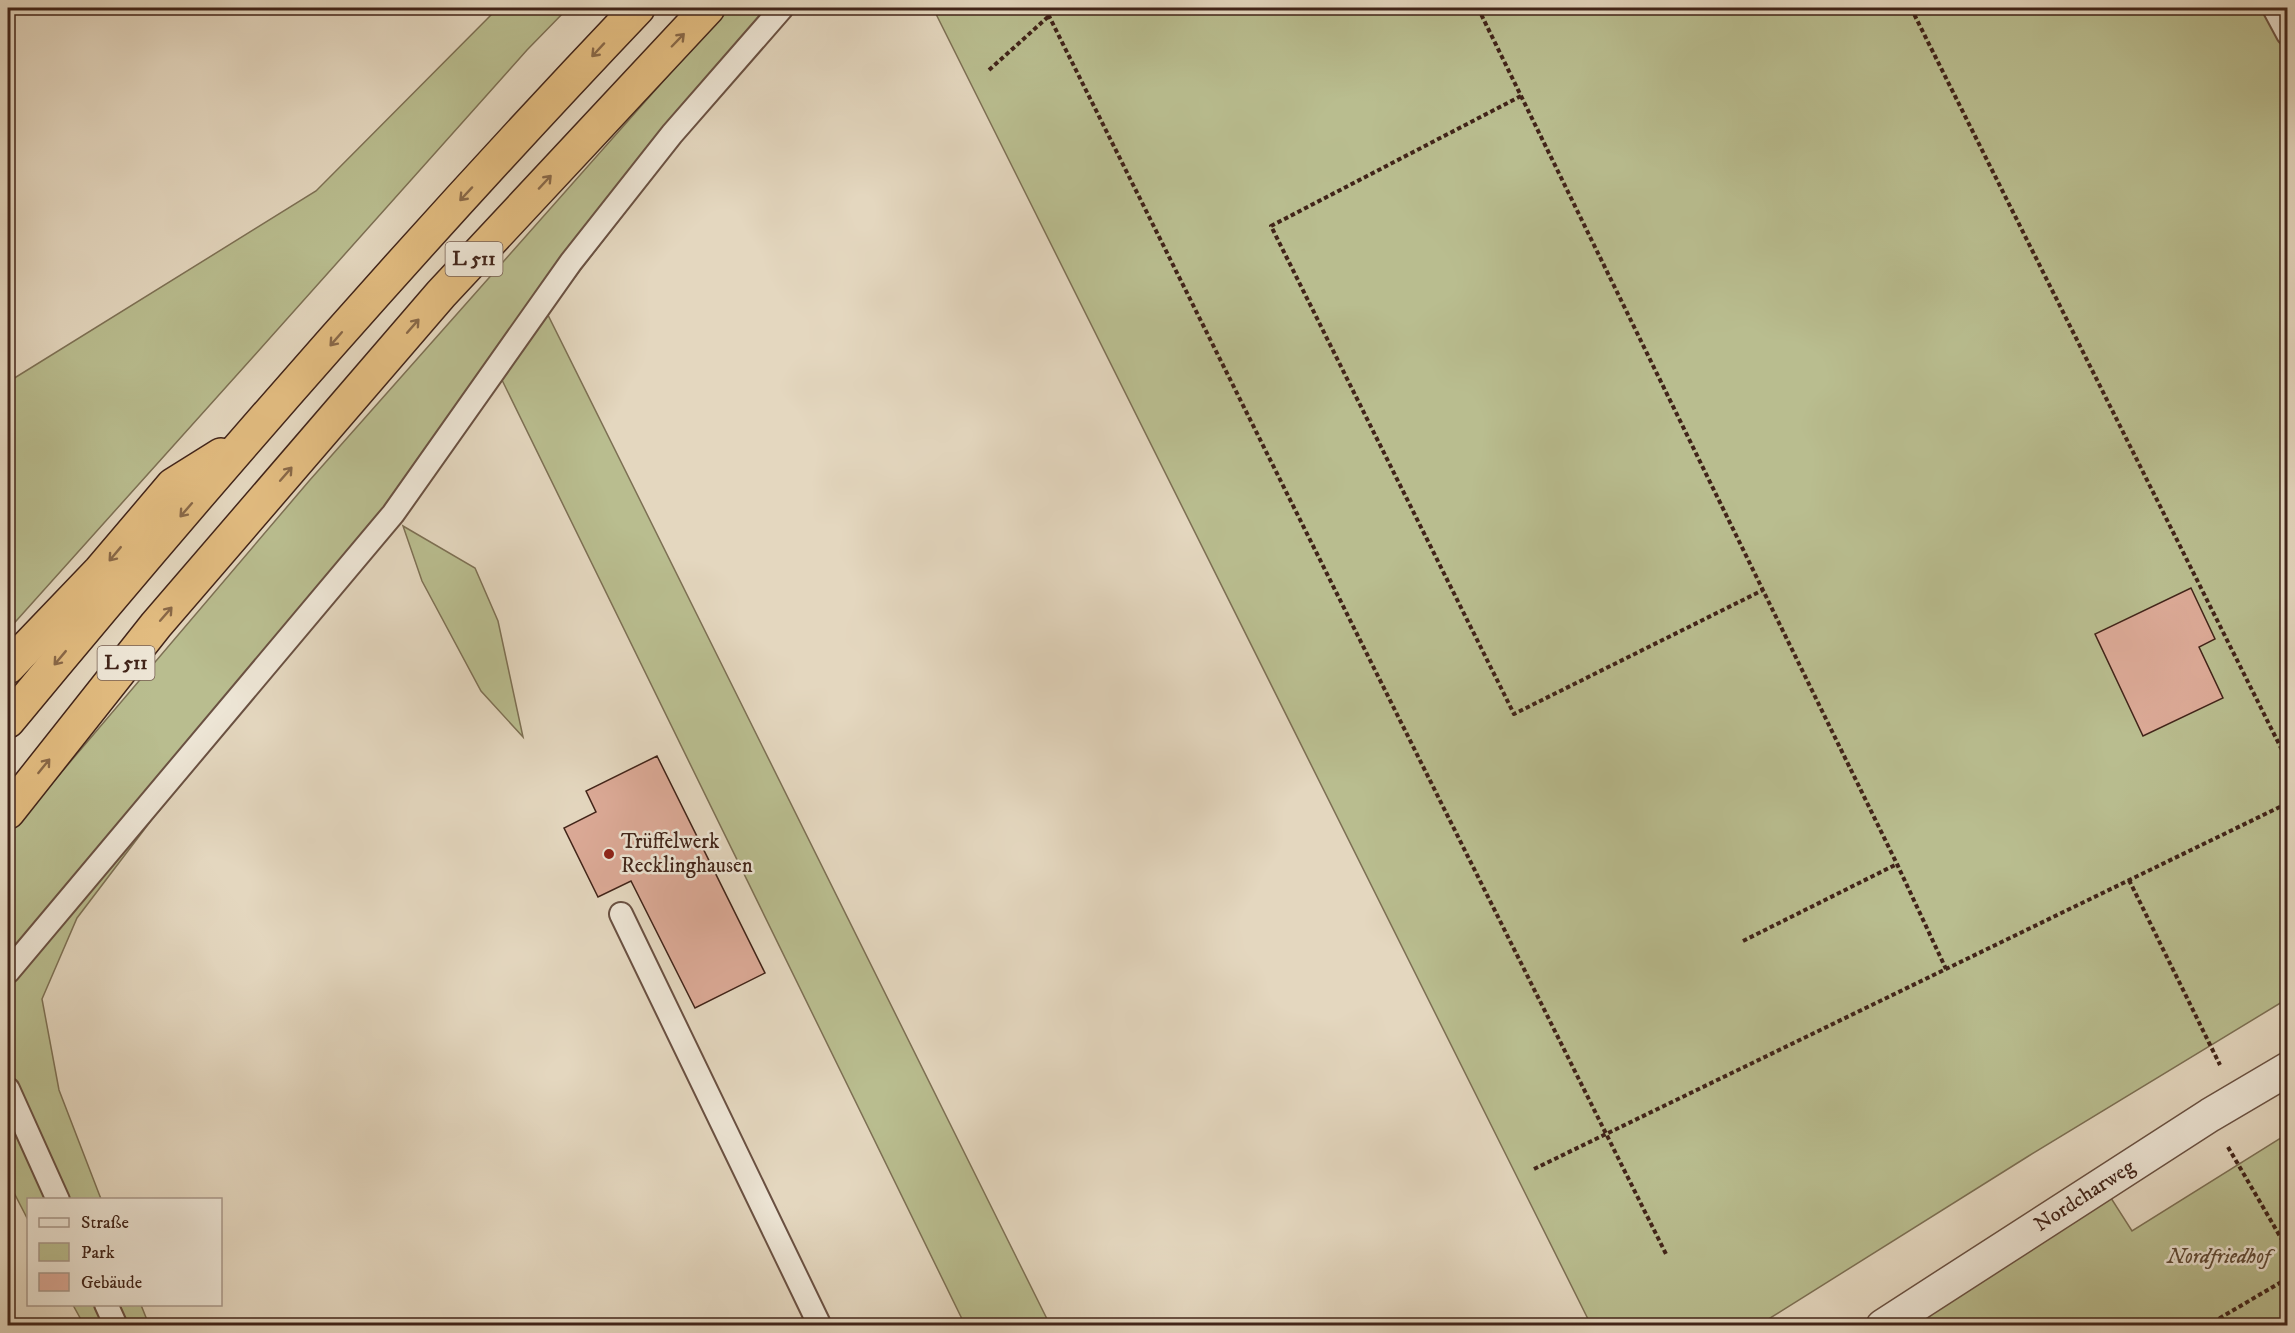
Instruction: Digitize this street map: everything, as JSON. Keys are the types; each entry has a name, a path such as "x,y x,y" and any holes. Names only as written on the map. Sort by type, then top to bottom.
{"highway":[{"name":"L 511","path":"8,722 118,588 403,262 638,8"},
{"name":"L 511","path":"8,812 156,625 441,294 708,8"},
{"path":"8,667 100,571 173,485 253,434"}],"street":[{"name":"Nordcharweg","path":"1883,1326 2288,1069"}],"lane":[{"path":"8,972 393,514 571,262 672,134 782,8"},
{"path":"2274,8 2288,34"},
{"path":"621,914 820,1326"},
{"path":"8,1089 57,1198"},
{"path":"106,1306 116,1326"}],"path":[{"path":"1045,8 1666,1254"},
{"path":"1478,8 1897,864 1946,969"},
{"path":"1911,8 2288,762"},
{"path":"989,70 1049,16"},
{"path":"1521,96 1271,226 1514,714 1763,590"},
{"path":"1534,1169 2288,803"},
{"path":"1743,940 1897,864"},
{"path":"2129,880 2224,1108 2288,1250"},
{"path":"2222,1326 2220,1318 2288,1278"}],"green space":[{"path":"498,8 568,8 527,50 8,630 8,382 316,191"},
{"path":"728,8 790,8 751,50 547,313 1050,1325 965,1325 500,376 382,544 153,818 77,918 42,999 59,1090 101,1198 27,1198 27,1218 8,1181 8,835 309,481"},
{"path":"933,8 2287,8 2287,999 2027,1157 1759,1325 1591,1325"},
{"path":"403,526 475,568 498,621 523,737 481,691 422,581"},
{"name":"Nordfriedhof","path":"2287,1134 2287,1325 1913,1326 2111,1198 2132,1231"},
{"path":"74,1306 141,1306 149,1325 84,1325"}],"building":[{"path":"2191,588 2215,639 2199,647 2223,698 2143,736 2095,634"},
{"path":"657,756 765,973 695,1008 631,881 598,897 564,828 596,812 586,791"}],"place":[{"name":"Trüffelwerk Recklinghausen","path":"609,854"}]}
